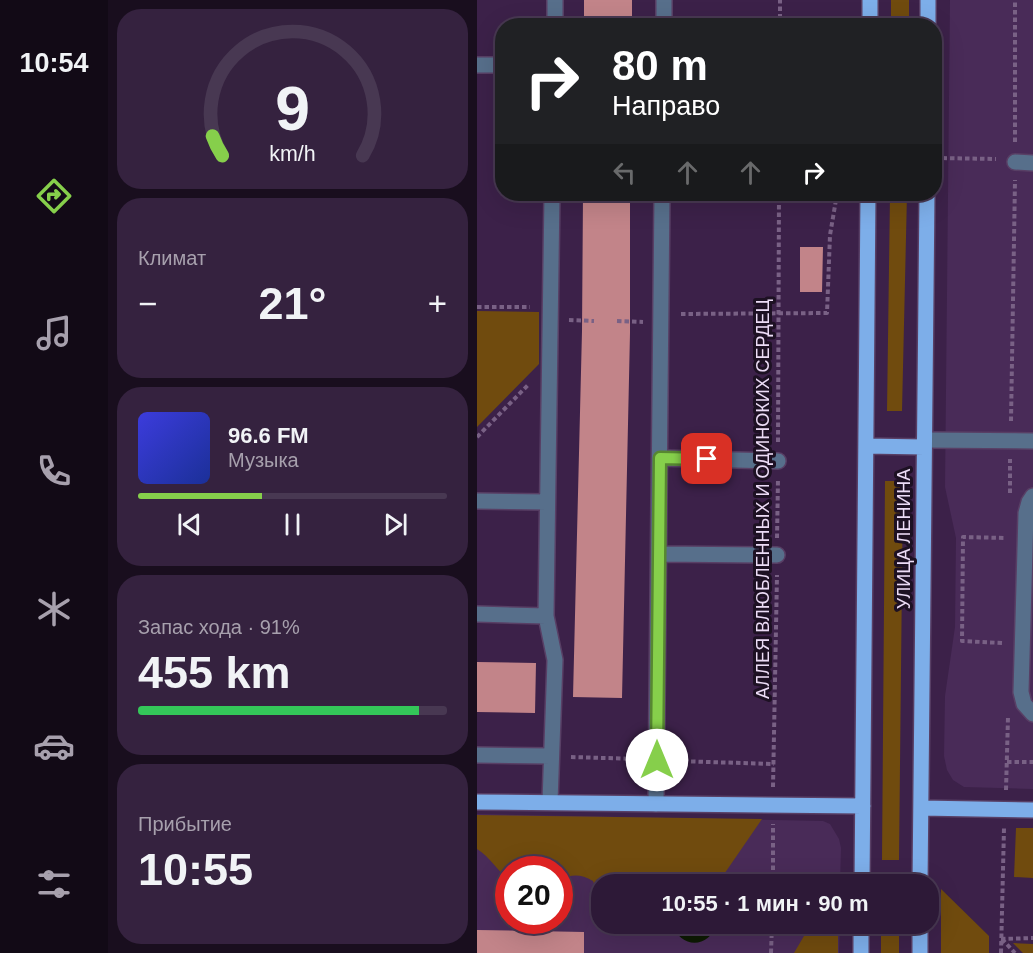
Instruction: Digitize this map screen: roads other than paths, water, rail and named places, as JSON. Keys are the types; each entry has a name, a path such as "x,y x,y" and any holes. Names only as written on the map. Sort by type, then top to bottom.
{"main road":[{"path":"870,0 870,18"},
{"path":"928,0 928,18"},
{"path":"862,874 869,201"},
{"name":"УЛИЦА ЛЕНИНА","path":"920,874 927,201"},
{"path":"866,446 924,443"},
{"path":"477,802 863,806"},
{"path":"921,808 1033,810"},
{"path":"861,934 861,953"},
{"path":"920,934 920,953"}],"lane":[{"path":"555,0 555,18"},
{"path":"664,0 664,18"},
{"path":"477,65 495,65"},
{"path":"1015,161 1033,163"},
{"path":"550,802 555,660 546,616 552,201"},
{"path":"656,804 662,201"},
{"path":"924,443 1033,441"},
{"path":"660,458 778,461"},
{"path":"1033,496 1026,513 1021,692 1024,704 1033,714"},
{"path":"477,501 547,502"},
{"path":"659,554 777,555"},
{"path":"477,614 546,616"},
{"path":"477,755 551,756"}]}
